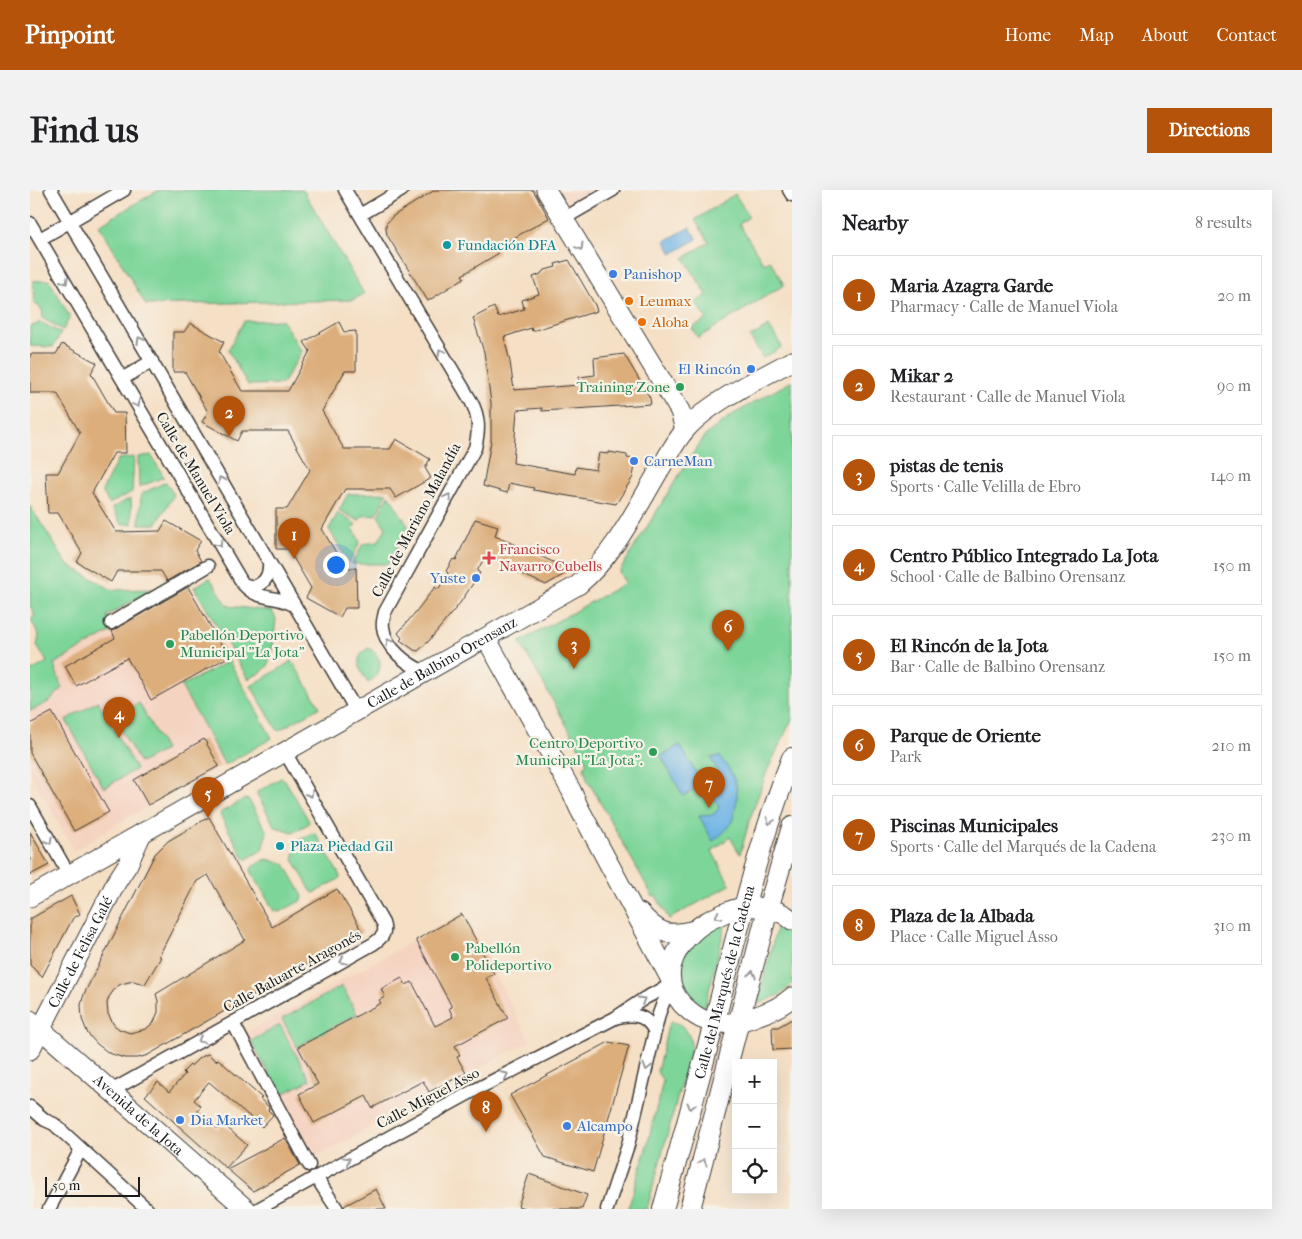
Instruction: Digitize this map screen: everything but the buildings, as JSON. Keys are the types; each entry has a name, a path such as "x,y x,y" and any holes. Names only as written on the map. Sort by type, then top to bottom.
{"main road":[{"name":"Calle del Marqués de la Cadena","path":"663,1209 743,907 771,815 792,758"},
{"name":"Calle del Marqués de la Cadena","path":"690,1209 768,909 792,827"}],"street":[{"name":"Calle de Manuel Viola","path":"51,190 357,712"},
{"path":"40,239 124,190"},
{"name":"Calle de Mariano Malandía","path":"345,190 471,402 478,418 479,427 475,448 385,612 383,629 390,645 412,666 425,672"},
{"path":"360,215 402,190"},
{"path":"546,190 680,411 684,430"},
{"path":"563,219 613,190"},
{"path":"789,190 792,195"},
{"name":"Calle de Manuel Viola","path":"30,223 243,584 255,595 281,600 295,606"},
{"path":"122,379 152,360"},
{"name":"Calle de Balbino Orensanz","path":"30,897 559,597 591,575 616,542 684,430 715,405 792,361"},
{"path":"243,584 253,587 261,584 268,576 269,562"},
{"path":"111,623 208,566"},
{"path":"486,638 571,790 680,1001 693,1014 705,1021 714,1022 740,1021 770,1011 790,1000"},
{"name":"Calle Baluarte Aragonés","path":"111,1091 373,944 384,935 385,930 378,915 285,752"},
{"path":"30,806 69,875"},
{"name":"Calle de Felisa Galé","path":"30,1050 35,1025 128,864 142,833"},
{"name":"Calle de Felisa Galé","path":"106,854 115,869 117,881"},
{"path":"629,901 658,930 672,934 695,930 733,909 743,907 768,909 782,913 792,920"},
{"path":"607,1209 628,1145 662,1002 671,984 671,965 676,953 695,930"},
{"name":"Calle Miguel Asso","path":"258,1209 477,1089 615,1018 645,998 671,984"},
{"name":"Calle Miguel Asso","path":"615,1018 638,1015 649,1022 655,1032"},
{"path":"233,1023 309,1165"},
{"name":"Avenida de la Jota","path":"35,1025 246,1209"},
{"path":"30,1107 45,1120 54,1124 141,1207"},
{"path":"49,1209 81,1149"},
{"path":"316,1177 337,1209"}],"shaded area":[{"path":"559,190 602,190 570,209"},
{"path":"112,631 151,700 179,685 224,765 118,823 74,851 30,772 30,711 47,703 54,664"},
{"path":"462,914 530,1041 312,1159 244,1034"}],"green space":[{"path":"159,190 303,190 364,294 352,300 146,305 99,225"},
{"path":"735,194 749,217 739,224 764,264 770,260 784,285 698,338 692,328 707,319 696,302 707,295 684,258 709,242 695,220"},
{"path":"49,280 70,317 63,330 42,318 43,313 41,309 34,304 33,281"},
{"path":"282,320 302,352 282,384 248,385 228,350 244,321"},
{"path":"40,322 61,333 53,347 30,346 30,326"},
{"path":"769,326 782,347 763,358 750,337"},
{"path":"792,381 792,719 767,771 740,854 730,837 712,851 730,885 669,919 656,896 653,897 586,777 584,768 587,762 520,642 625,583 619,572 706,435 730,416"},
{"path":"151,455 164,477 139,487 138,457"},
{"path":"134,457 132,492 109,504 102,491 118,459"},
{"path":"166,482 174,495 156,524 139,524 141,494"},
{"path":"387,493 376,515 362,516 359,521 339,510 348,494"},
{"path":"389,495 408,526 388,564 352,564 363,544 378,542 386,528 378,516"},
{"path":"131,498 132,524 121,524 112,508"},
{"path":"30,506 67,564 112,590 153,589 107,616 114,630 54,664 62,689 47,703 30,711 30,672 47,662 37,646 39,635 31,620 35,615 30,606"},
{"path":"338,513 356,524 353,528 360,542 349,563 329,529"},
{"path":"210,578 228,606 272,611 276,619 268,666 260,673 248,679 194,587"},
{"path":"368,648 377,656 380,665 377,675 368,683 360,669 359,660 363,652"},
{"path":"229,661 272,738 225,765 181,686"},
{"path":"292,661 320,707 278,731 251,686"},
{"path":"98,701 136,769 104,788 66,720"},
{"path":"139,703 165,750 140,763 114,718"},
{"path":"281,778 285,780 309,821 308,824 293,832 275,827 257,794 257,792"},
{"path":"245,799 249,800 267,832 262,850 247,859 244,858 220,815 221,812"},
{"path":"312,833 316,834 340,876 339,879 314,893 311,891 293,859 298,841"},
{"path":"266,859 285,864 303,896 302,900 280,912 274,911 251,871 252,867"},
{"path":"726,923 704,1010 696,1007 682,988 679,980 679,966 691,942 715,926"},
{"path":"779,924 792,935 792,984 781,994 761,1003 759,1002 759,997"},
{"path":"342,986 357,1014 297,1047 282,1019"},
{"path":"671,1022 683,1027 689,1035 691,1048 647,1209 628,1209 648,1142 663,1081 657,1072 668,1026"},
{"path":"280,1025 310,1080 281,1095 251,1041"}],"water":[{"path":"690,227 697,239 672,254 665,241"},
{"path":"680,745 703,785 683,796 661,756"},
{"path":"719,756 735,781 737,801 729,826 713,841 699,816 713,815 719,808 714,798 717,791 723,788 716,779 718,772 711,758"}],"place":[{"name":"Fundación DFA","path":"447,245"},
{"name":"Panishop","path":"613,274"},
{"name":"Leumax","path":"629,301"},
{"name":"Aloha","path":"642,322"},
{"name":"El Rincón","path":"751,369"},
{"name":"Training Zone","path":"680,387"},
{"name":"Mikar 2","path":"229,437"},
{"name":"CarneMan","path":"634,461"},
{"name":"Francisco Navarro Cubells","path":"489,558"},
{"name":"Maria Azagra Garde","path":"294,559"},
{"name":"Yuste","path":"476,578"},
{"name":"Pabellón Deportivo Municipal \"La Jota\"","path":"170,644"},
{"name":"Parque de Oriente","path":"728,651"},
{"name":"pistas de tenis","path":"574,669"},
{"name":"Centro Público Integrado La Jota","path":"119,738"},
{"name":"Centro Deportivo Municipal \"La Jota\".","path":"653,752"},
{"name":"Piscinas Municipales","path":"709,808"},
{"name":"El Rincón de la Jota","path":"208,818"},
{"name":"Plaza Piedad Gil","path":"280,846"},
{"name":"Pabellón Polideportivo","path":"455,957"},
{"name":"Dia Market","path":"180,1120"},
{"name":"Alcampo","path":"567,1126"},
{"name":"Plaza de la Albada","path":"486,1132"}]}
